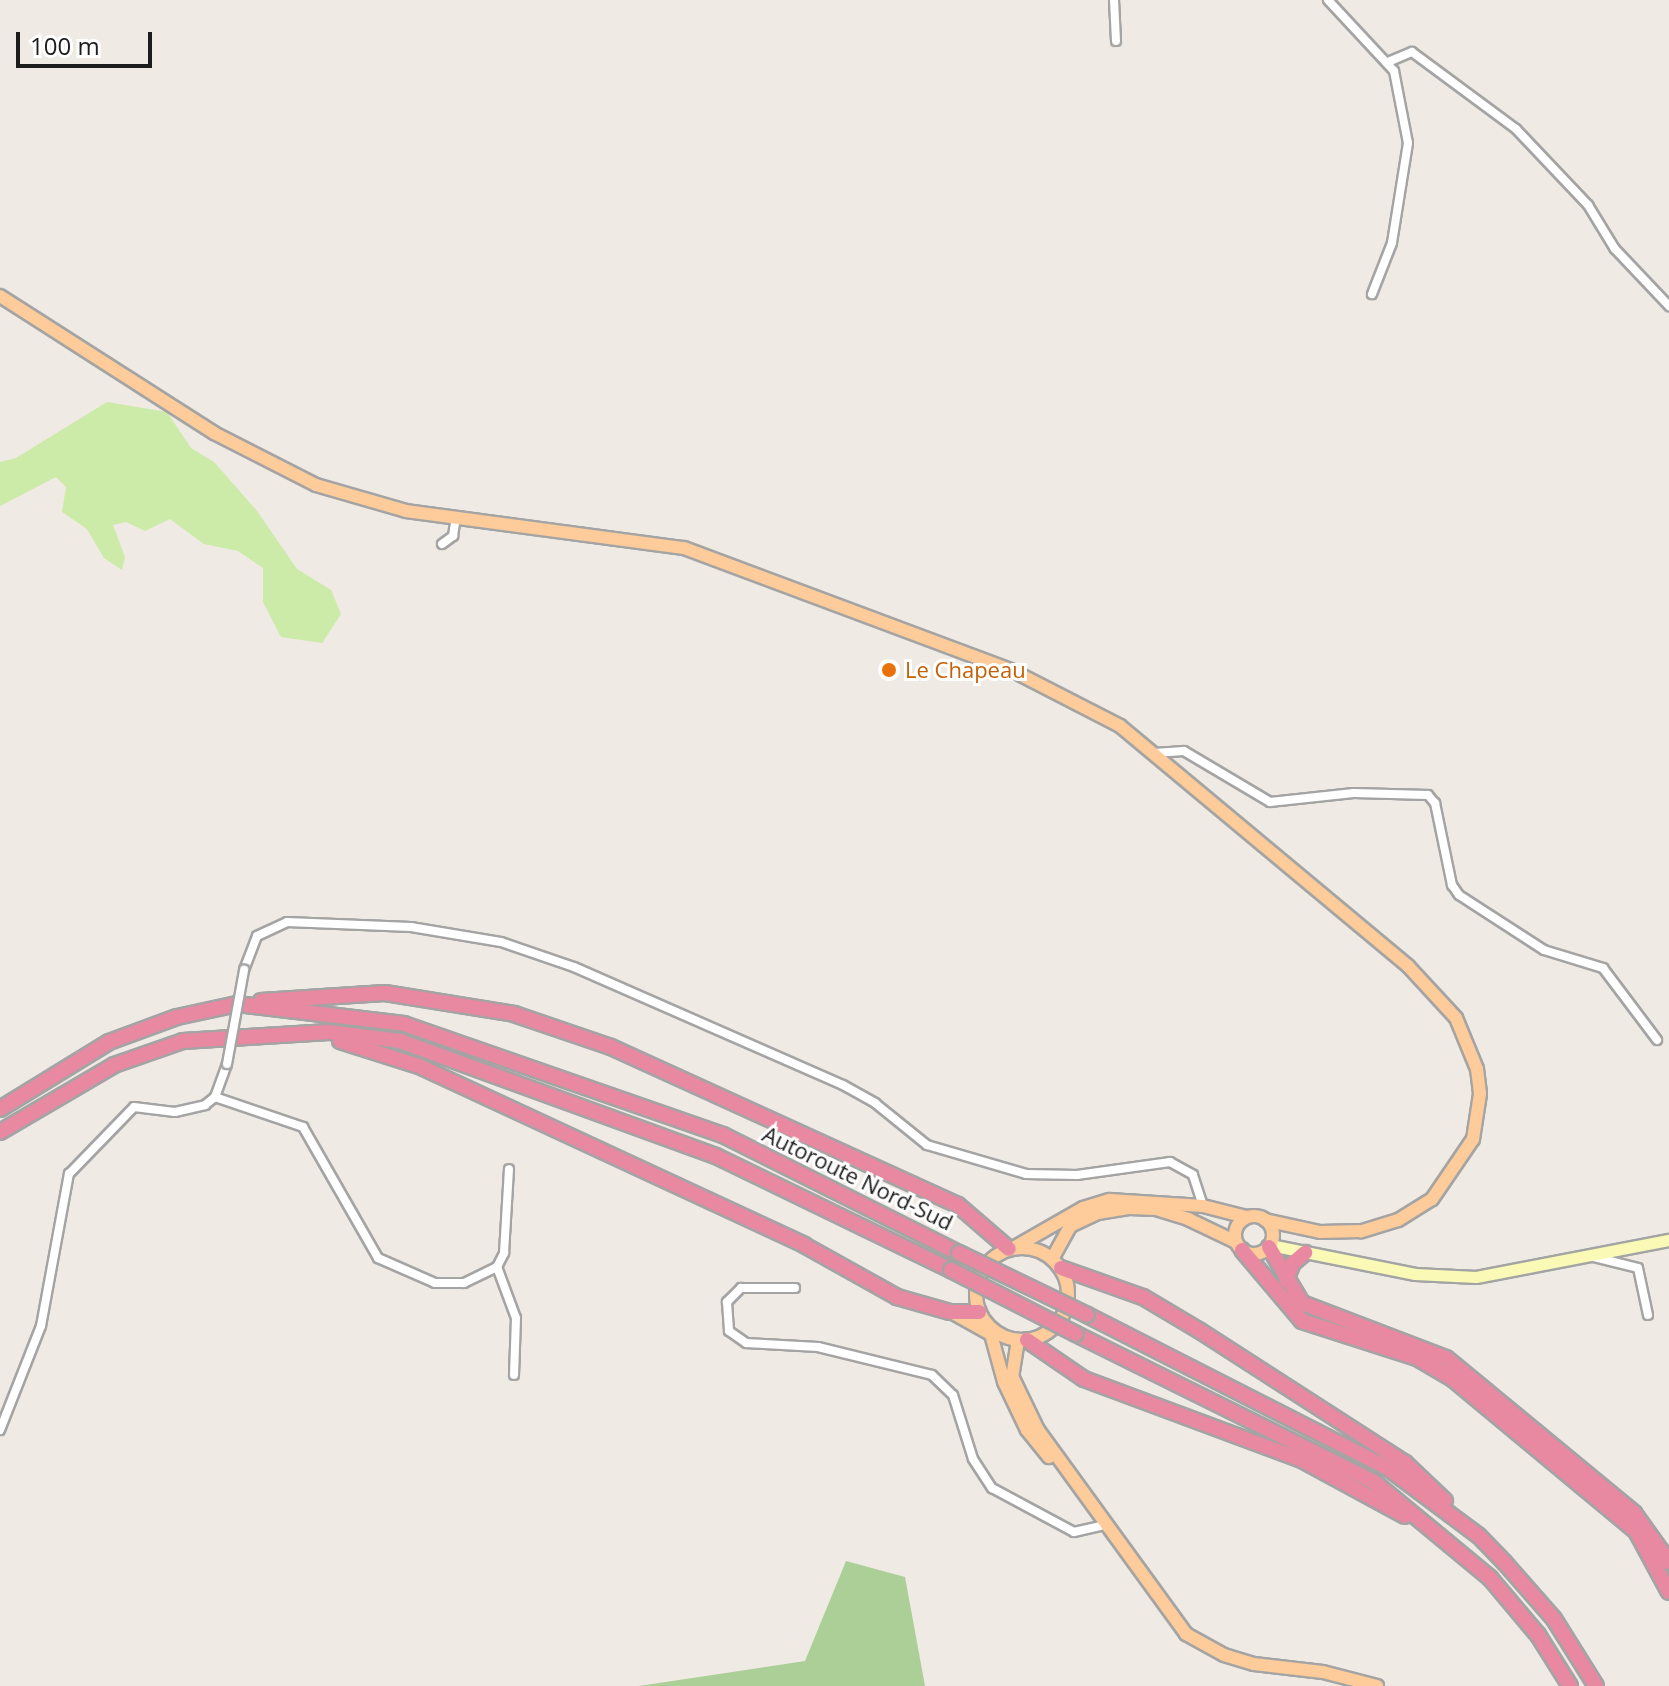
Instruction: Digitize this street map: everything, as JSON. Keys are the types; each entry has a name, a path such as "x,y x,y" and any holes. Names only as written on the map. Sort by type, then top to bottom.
{"highway":[{"path":"237,1004 319,993 385,993 514,1014 611,1047 958,1205 1011,1249"},
{"name":"Autoroute Nord-Sud","path":"0,1109 109,1042 177,1017 237,1004 404,1024 468,1043 723,1135 1330,1435 1389,1469 1479,1536 1554,1619 1596,1686"},
{"name":"Autoroute Nord-Sud","path":"0,1132 114,1065 183,1041 252,1033 329,1032 400,1041 462,1059 716,1156 1374,1482 1469,1558 1538,1635 1570,1686"},
{"path":"252,1033 329,1039 419,1066 804,1245 897,1297 950,1312 979,1312"},
{"path":"1271,1240 1286,1280 1310,1308 1435,1352 1456,1365 1634,1513 1669,1562"},
{"path":"1239,1246 1302,1321 1417,1358 1453,1379 1636,1531 1669,1592"},
{"path":"1286,1280 1293,1263 1305,1253"},
{"path":"1056,1264 1143,1297 1200,1331 1405,1463 1479,1536"},
{"path":"1022,1340 1084,1379 1348,1481 1469,1558"}],"main road":[{"path":"0,296 269,463 354,498 456,518 684,548 1015,672 1085,704 1154,753 1408,966 1437,994 1468,1041 1478,1082 1478,1117 1473,1139 1449,1181 1423,1205 1381,1227 1344,1232 1300,1228 1203,1206 1125,1199 1094,1203 987,1263 979,1278 979,1312 991,1332 1004,1382 1027,1430 1104,1525"},
{"path":"1056,1264 1070,1226 1098,1213 1129,1208 1177,1216 1256,1254 1271,1240 1300,1228"},
{"path":"1239,1246 1236,1228 1246,1217"},
{"path":"1265,1220 1271,1240"},
{"path":"1271,1240 1305,1253 1450,1277 1513,1273 1669,1240"},
{"path":"950,1312 991,1332 1022,1340 1051,1330 1066,1310 1067,1284 1056,1264 1034,1249 1011,1249"},
{"path":"1022,1340 1011,1369 1038,1430 1165,1612 1202,1646 1254,1664 1323,1672 1377,1686"}],"street":[{"path":"1114,0 1116,41"},
{"path":"1328,0 1388,62 1397,81 1408,143 1392,243 1372,294"},
{"path":"1388,62 1412,52 1516,129 1588,205 1615,249 1669,306"},
{"path":"442,544 453,536 456,518"},
{"path":"1154,753 1184,751 1270,802 1354,793 1428,795 1435,803 1452,885 1459,895 1544,950 1603,968 1657,1040"},
{"path":"215,1097 227,1064 244,970 257,936 287,922 411,927 501,942 574,967 843,1085 875,1103 927,1145 1026,1174 1077,1175 1170,1162 1193,1175 1203,1206"},
{"path":"0,1430 41,1326 69,1174 134,1107 184,1111 215,1097 292,1121 311,1134 369,1247 389,1266 449,1285 464,1283 497,1267 504,1253 509,1169"},
{"path":"1594,1257 1638,1268 1648,1315"},
{"path":"497,1267 516,1318 514,1375"},
{"path":"795,1288 741,1288 727,1302 729,1331 746,1343 818,1347 932,1375 953,1395 973,1459 992,1488 1074,1532 1104,1525"}],"green space":[{"path":"107,402 167,412 191,448 214,462 257,511 297,569 331,590 341,614 322,643 281,637 263,602 263,568 238,551 204,544 170,519 145,531 126,522 113,525 125,557 122,570 104,558 87,529 62,512 66,487 56,477 0,506 0,462 16,458"},
{"path":"846,1561 905,1577 925,1686 639,1686 805,1661"}],"place":[{"name":"Le Chapeau","path":"889,670"}]}
